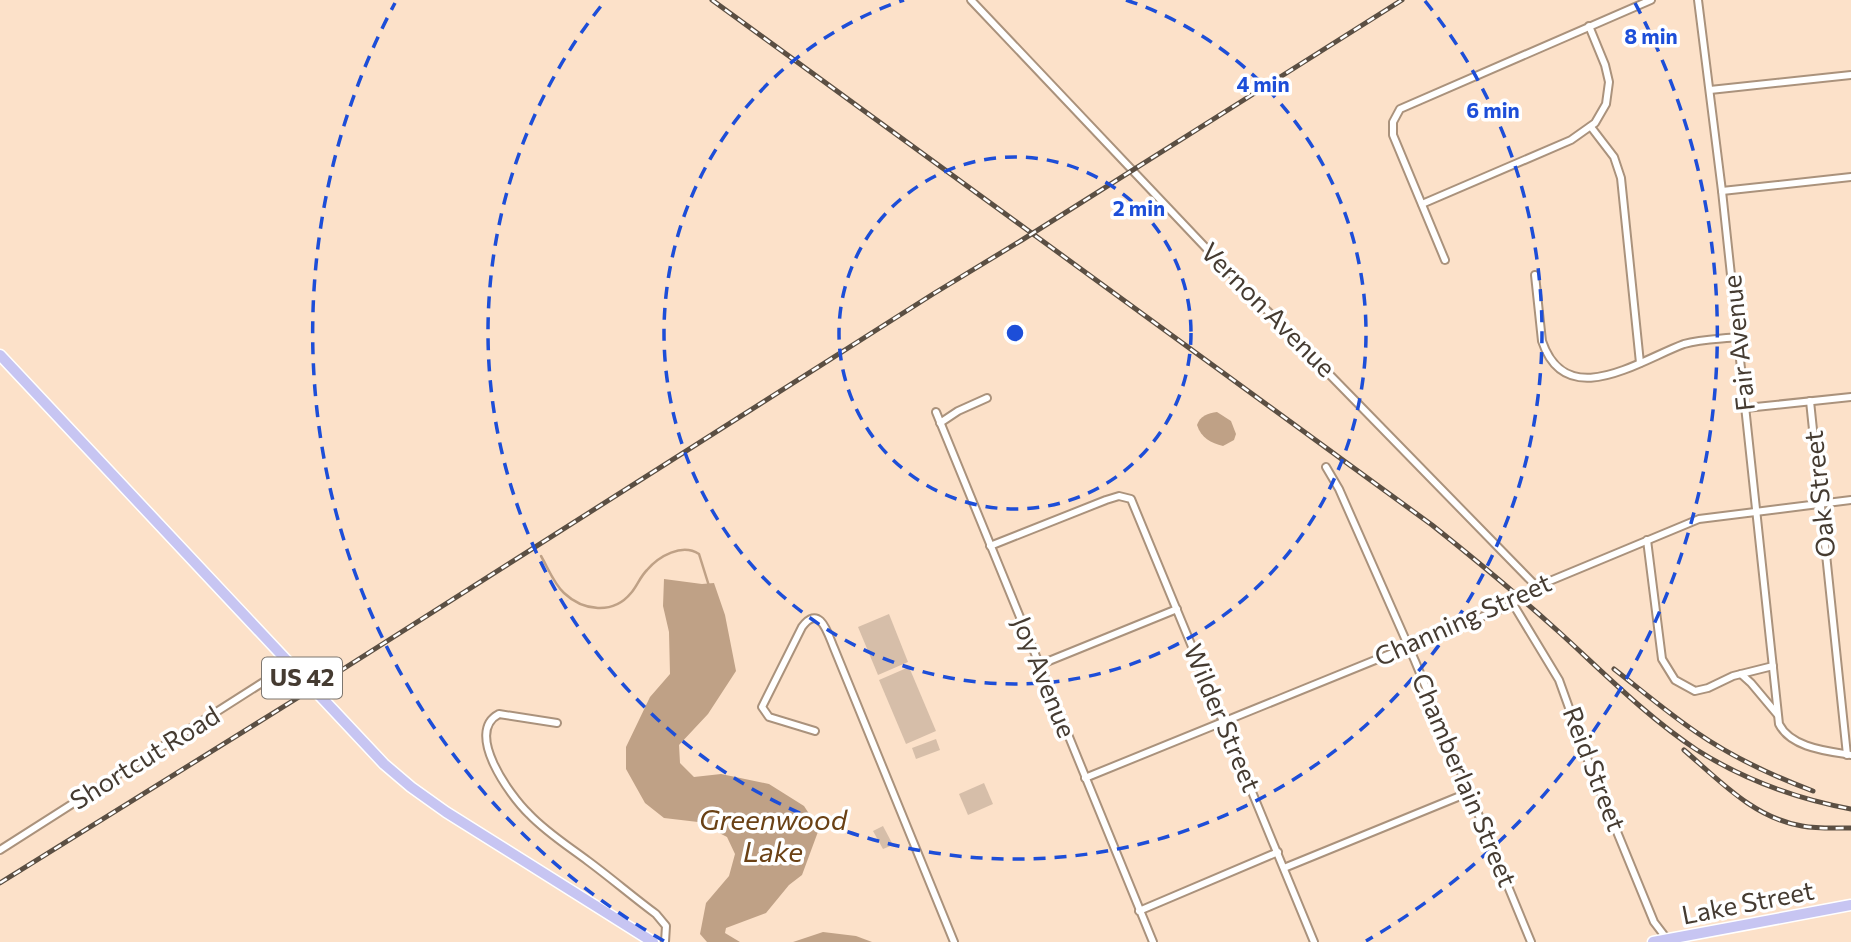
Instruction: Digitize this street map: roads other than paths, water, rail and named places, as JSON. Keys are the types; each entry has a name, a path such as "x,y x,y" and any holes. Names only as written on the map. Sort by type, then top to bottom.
{"main road":[{"name":"US 42","path":"0,355 368,747 411,787 651,941"},
{"name":"Lake Street","path":"1653,942 1851,905"}],"street":[{"name":"Vernon Avenue","path":"971,0 1207,249 1537,587"},
{"path":"1445,260 1393,135 1394,119 1400,109 1651,0"},
{"name":"Fair Avenue","path":"1698,0 1722,191 1778,716"},
{"path":"1422,204 1571,140 1591,127 1606,104 1609,82 1589,26"},
{"path":"1710,90 1851,75"},
{"path":"1591,127 1614,157 1621,178 1640,362"},
{"path":"1722,191 1851,177"},
{"path":"1535,275 1542,341 1549,357 1560,369 1578,377 1597,379 1687,343 1737,337"},
{"path":"1746,408 1851,397"},
{"path":"940,423 958,411 987,398"},
{"name":"Oak Street","path":"1810,401 1849,755"},
{"name":"Joy Avenue","path":"936,412 1153,942"},
{"name":"Chamberlain Street","path":"1326,467 1339,489 1408,646 1531,942"},
{"name":"Wilder Street","path":"990,546 1106,500 1119,496 1127,497 1133,502 1314,942"},
{"name":"Channing Street","path":"1085,778 1513,604 1537,587 1699,519 1851,500"},
{"path":"1647,540 1662,659 1670,676 1685,687 1699,691 1741,674 1773,666"},
{"name":"Reid Street","path":"1513,604 1559,680 1590,766 1654,922 1667,940"},
{"path":"1039,665 1177,609"},
{"path":"815,731 769,717 762,707 802,627 815,618 821,621 834,648 954,942"},
{"name":"Shortcut Road","path":"0,850 290,665"},
{"path":"1741,674 1778,716 1782,729 1791,738 1819,749 1849,755"},
{"path":"557,723 499,714 492,718 486,729 487,749 505,783 528,813 656,914 666,926 665,942"},
{"path":"1284,868 1470,792"},
{"path":"1139,911 1278,852"}],"water":[{"path":"1217,412 1231,421 1236,434 1234,440 1223,446 1207,439 1197,425 1200,419"},
{"name":"Greenwood Lake","path":"664,579 714,583 725,615 736,671 708,714 679,745 680,763 694,777 721,774 769,784 804,806 819,829 802,875 789,885 766,913 726,928 725,933 740,942 707,942 700,934 706,903 729,876 735,854 727,837 698,822 664,818 645,803 626,769 626,747 650,697 670,674 669,632 663,606"},
{"name":"Greenwood Lake","path":"823,932 856,936 872,942 793,942"}],"waterway":[{"path":"541,556 560,589 580,604 589,607 607,607 624,600 652,565 664,556 678,551 699,554 709,586"}],"railway":[{"path":"712,0 1432,525 1512,591 1626,694 1697,750 1752,779 1791,794 1851,809"},
{"path":"0,883 1402,0"},
{"path":"1614,669 1675,717 1724,750 1813,791"},
{"path":"1684,750 1739,797 1768,815 1808,827 1851,828"}]}
